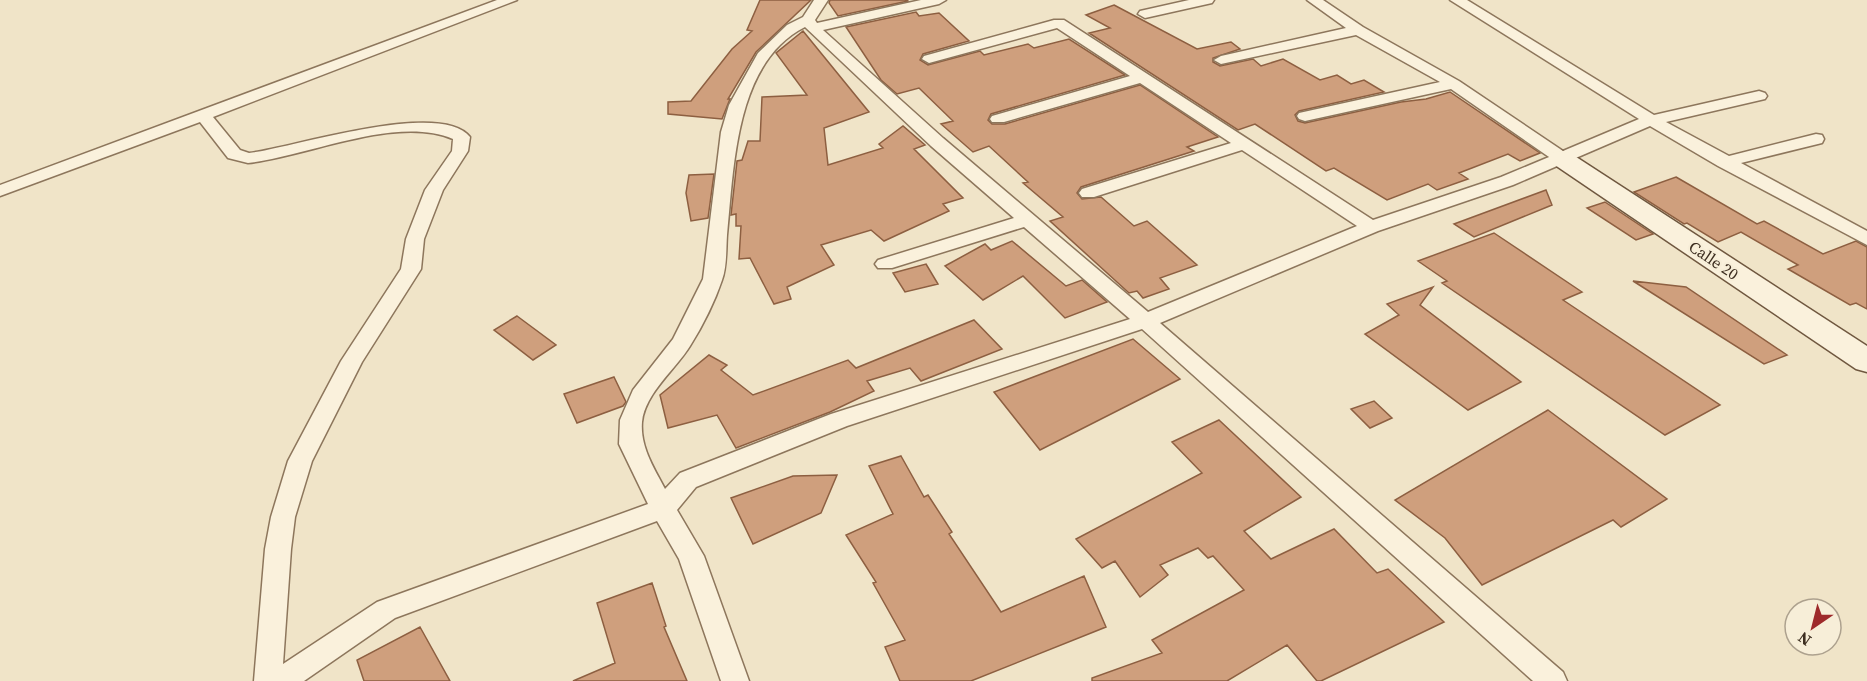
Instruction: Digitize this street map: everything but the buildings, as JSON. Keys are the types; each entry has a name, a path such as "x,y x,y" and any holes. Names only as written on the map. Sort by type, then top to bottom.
{"main road":[{"name":"Calle 20","path":"1561,158 1867,362"}],"street":[{"path":"0,191 510,0"},
{"path":"810,24 821,0"},
{"path":"735,681 691,556 663,509 631,444 631,420 634,408 681,342 713,279 729,132 737,105 763,56 792,28 939,0"},
{"path":"1145,14 1208,0"},
{"path":"1314,0 1358,30 1454,84 1561,158"},
{"path":"1457,0 1651,120 1867,239"},
{"path":"929,59 1059,23 1371,227"},
{"path":"810,24 1026,220 1145,321 1553,681"},
{"path":"1221,60 1358,30"},
{"path":"998,119 1143,77"},
{"path":"1305,116 1454,84"},
{"path":"281,681 386,610 663,509 688,480 839,420 1145,321 1371,227 1507,181 1651,120 1759,96"},
{"path":"203,115 234,154 248,158 373,131 439,127 451,130 462,137 460,151 434,190 415,239 411,269 352,361 300,461 283,517 278,549 268,681"},
{"path":"1724,162 1816,139"},
{"path":"1088,193 1245,144"},
{"path":"885,264 1026,220"}]}
